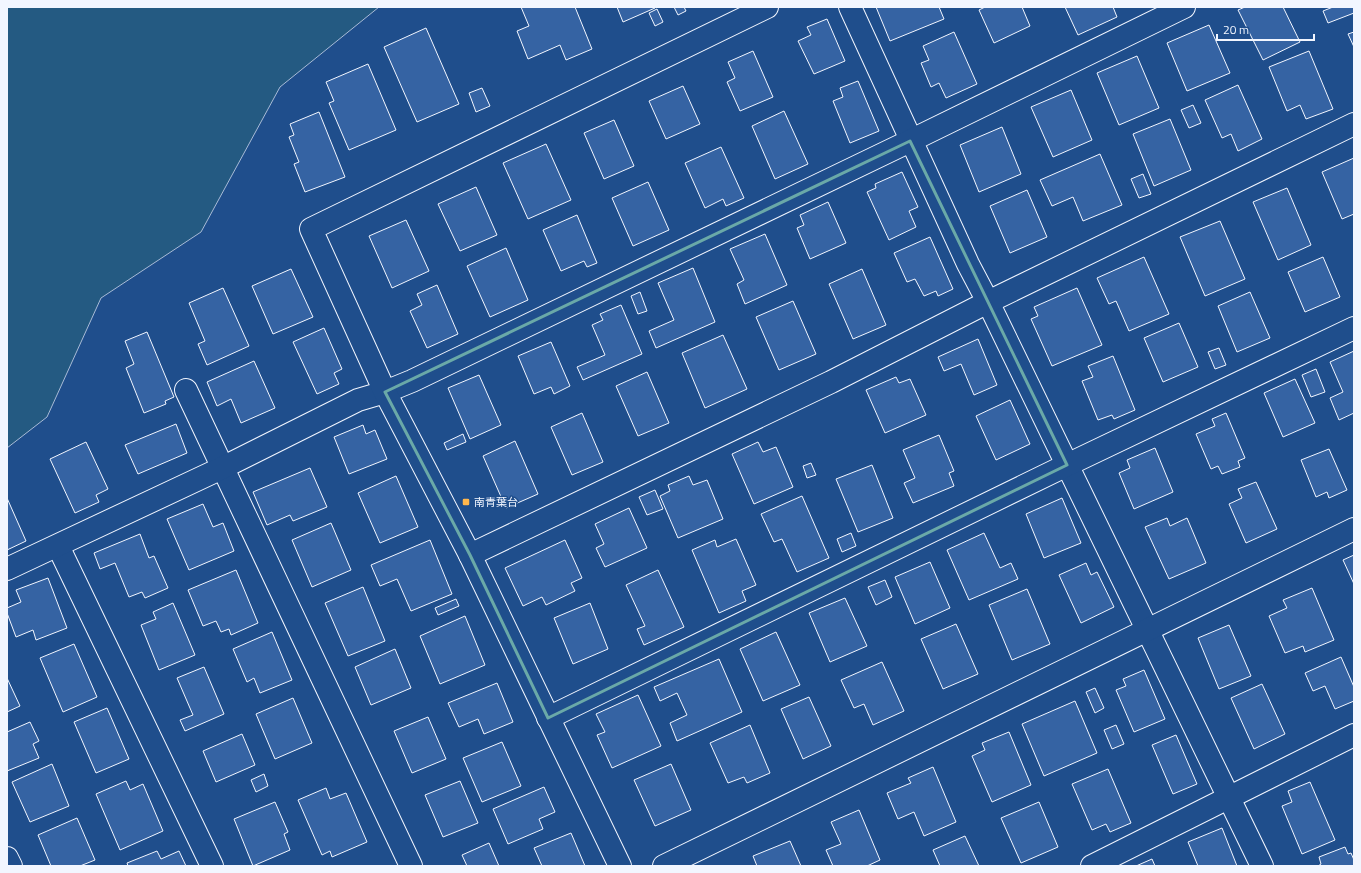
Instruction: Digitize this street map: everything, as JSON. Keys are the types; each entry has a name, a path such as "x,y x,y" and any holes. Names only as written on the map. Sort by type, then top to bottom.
{"street":[{"path":"620,866 470,555 385,392 311,229 767,7"},
{"path":"850,7 910,141 968,264 988,302 1262,866"},
{"path":"7,569 222,468 358,400 385,392 412,380 910,141 1184,7"},
{"path":"470,555 831,382 988,302 1354,124"},
{"path":"548,718 1067,465 1354,328"},
{"path":"186,390 411,866"},
{"path":"664,866 1354,529"},
{"path":"58,546 212,866"},
{"path":"1092,866 1354,735"},
{"path":"7,858 11,866"}],"highlighted area":[{"path":"910,141 1067,465 548,718 470,555 385,392"}],"shaded area":[{"path":"7,7 379,7 280,87 201,232 101,298 47,417 7,448"}],"building":[{"path":"521,7 575,7 592,49 566,60 560,45 528,59 517,31 529,26"},
{"path":"617,7 655,7 655,8 623,22"},
{"path":"674,7 684,7 686,11 678,15"},
{"path":"876,7 939,7 944,19 890,41"},
{"path":"985,7 1022,7 1030,26 994,43 979,10"},
{"path":"1065,7 1113,7 1117,17 1078,35"},
{"path":"1245,7 1283,7 1300,42 1263,60 1238,10"},
{"path":"1333,7 1354,7 1354,13 1328,23 1323,11"},
{"path":"657,9 663,22 655,26 649,13"},
{"path":"827,19 845,61 814,74 798,41 811,35 807,27"},
{"path":"1209,25 1230,73 1187,91 1167,43"},
{"path":"426,28 459,104 417,122 384,47"},
{"path":"954,32 977,84 946,98 939,83 931,87 921,63 929,60 923,46"},
{"path":"1354,32 1354,47 1348,34"},
{"path":"753,51 773,97 740,111 727,82 735,78 728,62"},
{"path":"1309,51 1333,109 1306,119 1300,105 1287,111 1269,67"},
{"path":"1137,56 1159,108 1119,125 1097,73"},
{"path":"368,64 396,130 349,150 329,103 334,101 326,82"},
{"path":"858,81 879,131 850,143 833,101 843,97 840,88"},
{"path":"1238,85 1262,139 1238,151 1231,134 1222,138 1205,100"},
{"path":"683,86 700,124 666,139 649,101"},
{"path":"482,88 490,106 476,112 469,93"},
{"path":"1071,90 1092,140 1053,157 1031,107"},
{"path":"1193,105 1201,123 1189,128 1181,110"},
{"path":"784,111 808,164 775,179 752,126"},
{"path":"319,112 345,177 305,192 294,164 299,162 289,137 294,135 290,124"},
{"path":"1170,119 1191,170 1154,186 1133,134"},
{"path":"614,120 634,166 604,179 584,133"},
{"path":"1002,127 1021,174 979,192 960,145"},
{"path":"546,144 571,200 528,219 503,163"},
{"path":"721,147 744,198 726,206 723,199 705,208 685,163"},
{"path":"1100,154 1122,205 1083,221 1073,197 1052,206 1040,180"},
{"path":"1354,158 1354,214 1342,219 1322,172"},
{"path":"902,172 918,207 909,211 916,227 889,240 867,192 876,188 875,184"},
{"path":"1143,174 1151,194 1139,198 1131,179"},
{"path":"648,182 669,230 633,246 612,198"},
{"path":"476,187 497,235 460,251 438,204"},
{"path":"1287,188 1311,245 1278,260 1253,202"},
{"path":"1027,190 1047,237 1010,253 990,206"},
{"path":"828,202 846,243 810,259 797,228 804,225 800,215"},
{"path":"577,215 597,263 587,267 584,261 561,271 543,230"},
{"path":"406,220 429,271 392,288 369,236"},
{"path":"1220,221 1245,279 1205,296 1180,237"},
{"path":"765,234 787,285 745,304 737,284 744,280 730,249"},
{"path":"930,237 953,289 938,296 936,291 924,296 915,279 907,282 894,253"},
{"path":"506,248 528,300 490,317 467,266"},
{"path":"1144,257 1169,314 1129,331 1116,301 1109,304 1097,278"},
{"path":"1323,257 1340,297 1305,312 1288,272"},
{"path":"693,268 715,322 656,348 649,331 674,320 658,283"},
{"path":"291,269 313,317 273,334 252,286"},
{"path":"862,269 886,325 853,339 829,284"},
{"path":"437,285 458,334 427,348 410,311 422,305 417,294"},
{"path":"223,288 249,346 207,365 198,344 205,341 189,303"},
{"path":"1077,288 1102,345 1052,366 1031,319 1038,316 1034,307"},
{"path":"640,292 647,311 638,314 631,296"},
{"path":"1250,292 1270,338 1237,352 1218,306"},
{"path":"793,301 816,354 779,370 756,317"},
{"path":"621,305 642,354 583,380 577,367 605,355 592,325 603,320 600,314"},
{"path":"1179,323 1198,367 1163,382 1144,338"},
{"path":"324,328 342,369 334,373 339,384 317,394 293,342"},
{"path":"147,332 174,397 165,401 166,404 144,413 126,368 134,364 125,341"},
{"path":"723,335 747,389 705,408 682,353"},
{"path":"978,339 997,385 974,395 961,364 944,371 938,357"},
{"path":"551,342 570,386 554,394 551,387 534,394 518,356"},
{"path":"1219,348 1226,365 1215,369 1208,352"},
{"path":"1354,351 1354,413 1339,420 1330,398 1343,392 1330,362"},
{"path":"1113,356 1135,410 1114,419 1112,415 1098,420 1082,381 1093,377 1088,366"},
{"path":"254,361 275,408 241,423 231,399 217,406 207,382"},
{"path":"1316,369 1325,392 1311,397 1302,375"},
{"path":"647,372 669,423 638,436 616,386"},
{"path":"479,375 501,425 470,439 448,388"},
{"path":"896,377 899,383 910,379 926,415 885,433 866,390"},
{"path":"1295,379 1315,423 1283,437 1264,393"},
{"path":"1010,400 1030,444 996,460 976,416"},
{"path":"582,413 603,462 572,475 551,427"},
{"path":"1226,413 1245,458 1238,461 1240,467 1222,474 1218,466 1211,469 1196,434 1215,426 1212,419"},
{"path":"176,424 187,453 138,474 125,445"},
{"path":"363,425 366,434 375,430 387,459 349,474 334,437"},
{"path":"463,434 466,442 447,450 444,443"},
{"path":"939,435 954,471 949,473 954,486 913,503 904,483 915,478 903,450"},
{"path":"515,441 538,494 506,508 483,456"},
{"path":"86,442 108,489 96,495 99,502 75,513 50,459"},
{"path":"758,442 763,452 776,447 793,487 754,504 732,454"},
{"path":"1155,448 1173,492 1134,509 1119,473 1130,468 1127,460"},
{"path":"1329,449 1347,490 1329,498 1327,492 1316,497 1301,460"},
{"path":"811,463 816,475 807,478 803,466"},
{"path":"872,465 893,518 858,532 836,479"},
{"path":"310,468 327,507 293,521 290,515 267,525 253,492"},
{"path":"396,476 418,527 380,543 358,493"},
{"path":"689,476 693,485 707,480 723,519 678,538 660,496 670,491 668,485"},
{"path":"1256,482 1277,529 1246,543 1229,504 1242,498 1238,489"},
{"path":"655,490 663,509 647,515 639,497"},
{"path":"802,496 829,558 797,572 782,539 774,542 761,514"},
{"path":"7,498 26,541 7,550"},
{"path":"1062,498 1081,543 1044,558 1026,514"},
{"path":"203,504 213,527 223,523 234,551 189,570 167,519"},
{"path":"629,508 647,548 605,567 596,548 604,544 595,524"},
{"path":"1167,518 1170,526 1187,518 1206,563 1169,579 1145,527"},
{"path":"331,523 351,570 312,587 292,540"},
{"path":"851,533 856,546 842,552 837,539"},
{"path":"984,533 1000,568 1011,563 1018,579 969,600 947,550"},
{"path":"140,534 149,558 154,556 168,588 145,598 142,592 129,597 115,563 100,569 94,553"},
{"path":"736,539 756,585 742,591 746,601 719,613 692,550 715,540 717,547"},
{"path":"430,540 452,594 411,611 397,579 380,586 371,565"},
{"path":"565,540 582,578 571,583 575,591 546,605 542,597 523,606 505,568"},
{"path":"1354,555 1354,584 1343,560"},
{"path":"930,562 950,608 915,624 895,577"},
{"path":"1086,563 1091,575 1097,572 1114,607 1081,623 1059,575"},
{"path":"236,570 258,623 231,635 229,629 221,632 216,621 203,626 188,590"},
{"path":"658,570 684,627 644,645 637,629 645,626 626,585"},
{"path":"48,578 67,628 36,640 33,630 16,637 7,613 7,608 21,602 16,590"},
{"path":"885,580 892,597 876,605 868,587"},
{"path":"363,587 385,641 348,656 325,603"},
{"path":"1312,588 1334,640 1305,652 1303,646 1285,653 1269,616 1287,608 1283,600"},
{"path":"1027,589 1050,644 1012,660 989,605"},
{"path":"845,598 867,646 830,662 809,613"},
{"path":"456,599 459,606 438,615 435,608"},
{"path":"173,603 195,655 159,670 141,625 156,619 153,612"},
{"path":"590,603 608,649 573,664 554,618"},
{"path":"465,616 485,665 440,684 420,636"},
{"path":"956,624 978,674 943,689 921,639"},
{"path":"1229,625 1251,676 1219,689 1198,638"},
{"path":"272,632 292,680 260,693 254,678 247,682 233,649"},
{"path":"776,632 800,685 763,701 740,649"},
{"path":"74,644 97,697 63,712 40,658"},
{"path":"395,649 411,688 371,705 355,667"},
{"path":"1341,657 1354,687 1354,701 1335,709 1325,686 1313,691 1305,673"},
{"path":"719,659 742,712 677,741 670,723 687,715 677,693 660,701 654,687"},
{"path":"882,662 904,711 873,725 864,704 854,708 841,680"},
{"path":"204,667 224,714 185,731 180,720 193,715 177,678"},
{"path":"1144,670 1165,719 1134,732 1116,690 1126,686 1123,679"},
{"path":"7,678 20,706 7,712"},
{"path":"497,683 513,722 484,734 478,719 459,727 448,703"},
{"path":"1262,684 1285,734 1254,749 1231,698"},
{"path":"1095,688 1104,708 1095,713 1086,692"},
{"path":"638,695 661,746 612,768 597,735 605,732 596,714"},
{"path":"809,697 831,746 803,759 781,709"},
{"path":"293,698 312,743 275,759 256,714"},
{"path":"1075,701 1097,753 1044,776 1022,724"},
{"path":"107,708 129,759 96,773 74,722"},
{"path":"428,717 446,759 412,773 394,731"},
{"path":"30,722 39,741 33,744 39,758 7,771 7,732"},
{"path":"750,725 770,773 747,783 744,777 728,783 710,743"},
{"path":"1116,725 1124,744 1112,749 1104,730"},
{"path":"1009,732 1031,785 992,802 972,756 985,750 982,743"},
{"path":"242,734 255,765 216,782 203,751"},
{"path":"1176,735 1197,784 1173,794 1152,745"},
{"path":"502,742 521,786 482,802 463,758"},
{"path":"52,764 69,806 30,822 12,782"},
{"path":"671,764 691,810 655,826 634,780"},
{"path":"933,767 956,822 924,836 914,812 898,819 887,793 911,783 908,778"},
{"path":"1108,769 1131,823 1110,832 1106,824 1092,830 1072,784"},
{"path":"264,774 268,786 256,792 251,780"},
{"path":"126,781 130,790 143,784 163,831 120,850 96,794"},
{"path":"460,781 478,823 443,837 425,795"},
{"path":"1310,782 1335,840 1302,854 1282,806 1292,802 1288,791"},
{"path":"544,787 555,812 539,819 543,829 508,844 493,809"},
{"path":"326,788 330,799 346,793 367,842 332,857 330,851 322,855 298,800"},
{"path":"275,802 288,832 284,834 290,850 253,866 234,819"},
{"path":"1039,802 1058,847 1021,863 1001,818"},
{"path":"859,810 880,860 867,866 833,866 826,850 841,844 831,822"},
{"path":"77,818 95,860 80,866 51,866 38,835"},
{"path":"1222,828 1237,866 1198,866 1188,842"},
{"path":"571,833 585,866 542,866 534,848"},
{"path":"965,836 979,866 940,866 933,850"},
{"path":"790,841 801,866 757,866 753,856"},
{"path":"489,843 499,866 467,866 462,855"},
{"path":"1345,847 1348,854 1351,853 1354,860 1354,866 1318,866 1321,864 1319,857"},
{"path":"157,851 161,859 179,851 186,866 128,866 127,863"},
{"path":"1152,859 1155,866 1136,866"}],"place":[{"name":"南青葉台","path":"466,502"}]}
